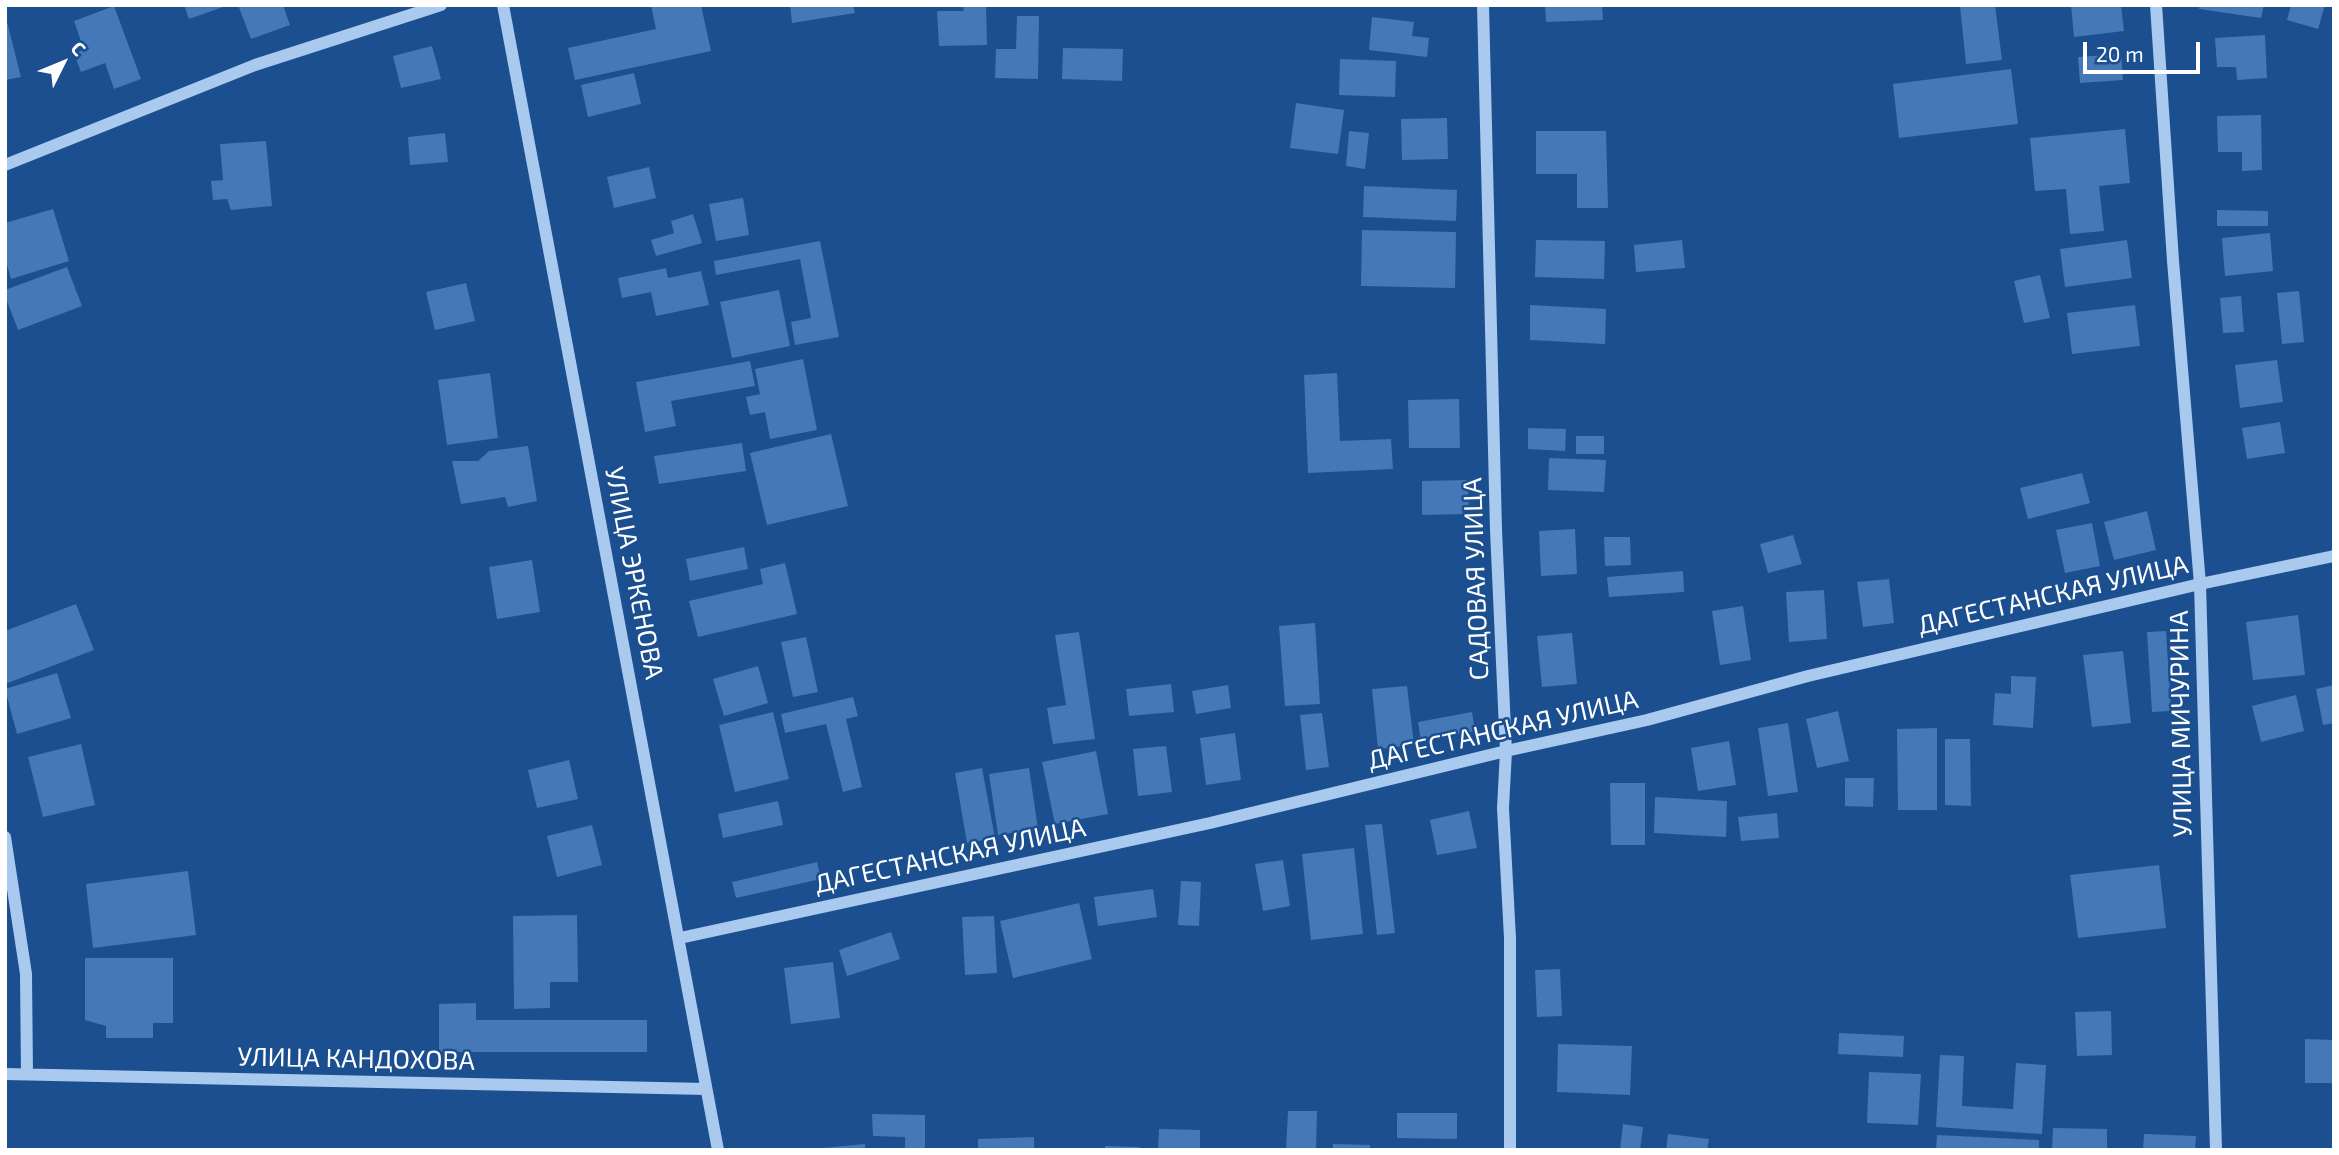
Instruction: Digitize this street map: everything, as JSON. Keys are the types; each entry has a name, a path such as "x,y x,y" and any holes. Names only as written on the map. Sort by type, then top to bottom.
{"street":[{"path":"5,165 255,65 441,5"},
{"name":"УЛИЦА ЭРКЕНОВА","path":"503,5 718,1150"},
{"name":"САДОВАЯ УЛИЦА","path":"1483,5 1496,530 1506,751 1503,808 1510,939 1510,1150"},
{"name":"УЛИЦА МИЧУРИНА","path":"2156,5 2173,261 2200,584 2216,1150"},
{"name":"ДАГЕСТАНСКАЯ УЛИЦА","path":"680,938 1210,823 1506,751 1647,720 1808,676 2200,584 2334,556"},
{"path":"5,837 26,974 27,1074"},
{"name":"УЛИЦА КАНДОХОВА","path":"5,1074 706,1089"}],"building":[{"path":"184,5 226,5 226,6 189,19"},
{"path":"238,5 283,5 290,25 251,39"},
{"path":"651,5 701,5 711,51 575,80 568,48 656,29"},
{"path":"790,5 853,5 855,13 792,23"},
{"path":"963,5 986,5 987,45 939,46 937,11 964,11"},
{"path":"1545,5 1602,5 1603,20 1546,22"},
{"path":"1995,5 2002,60 1966,64 1960,6"},
{"path":"2071,5 2121,5 2124,31 2074,37"},
{"path":"2200,5 2264,5 2261,18 2199,9"},
{"path":"2291,5 2325,5 2318,29 2287,20"},
{"path":"114,6 141,79 114,89 105,63 81,72 74,53 84,50 74,21"},
{"path":"5,14 21,77 5,80"},
{"path":"1017,16 1039,16 1038,79 995,78 996,49 1016,49"},
{"path":"1372,17 1414,22 1412,36 1429,38 1427,57 1369,50"},
{"path":"2265,35 2267,78 2237,80 2236,67 2217,67 2215,38"},
{"path":"432,46 441,79 401,88 393,56"},
{"path":"1063,48 1123,49 1122,81 1062,79"},
{"path":"2121,54 2123,80 2080,83 2078,57"},
{"path":"1340,59 1396,61 1395,97 1339,95"},
{"path":"2011,69 2018,124 1899,138 1893,84"},
{"path":"634,73 641,104 588,117 581,85"},
{"path":"1296,103 1344,110 1338,154 1290,148"},
{"path":"2261,115 2262,170 2242,171 2242,152 2218,152 2217,116"},
{"path":"1447,118 1448,159 1402,160 1401,119"},
{"path":"2125,129 2130,183 2099,186 2104,231 2070,234 2066,189 2035,191 2030,138"},
{"path":"1349,131 1369,133 1365,169 1346,166"},
{"path":"1536,131 1606,131 1608,208 1577,208 1577,174 1536,174"},
{"path":"445,133 448,162 410,165 408,137"},
{"path":"266,141 272,206 231,210 227,199 213,200 211,181 223,180 220,144"},
{"path":"649,167 656,198 614,208 607,177"},
{"path":"1364,186 1457,190 1456,221 1363,217"},
{"path":"743,198 749,235 716,241 709,204"},
{"path":"53,209 69,261 11,279 5,258 5,223"},
{"path":"2217,210 2268,211 2268,226 2217,226"},
{"path":"693,214 702,243 656,256 651,240 674,233 671,221"},
{"path":"1362,230 1456,232 1455,288 1361,286"},
{"path":"2270,233 2273,271 2225,276 2222,238"},
{"path":"1536,240 1605,241 1604,279 1535,277"},
{"path":"1682,240 1685,268 1636,272 1634,245"},
{"path":"2127,240 2132,278 2065,287 2060,249"},
{"path":"820,241 839,337 795,345 791,322 811,318 800,259 716,275 714,261"},
{"path":"67,267 82,306 18,330 5,290"},
{"path":"666,268 668,278 701,271 709,305 656,316 651,292 622,298 618,278"},
{"path":"2040,275 2050,318 2024,323 2014,281"},
{"path":"466,283 475,321 435,330 426,292"},
{"path":"779,290 790,346 732,358 720,302"},
{"path":"2299,291 2304,342 2282,344 2277,293"},
{"path":"2241,296 2244,332 2223,333 2220,298"},
{"path":"1530,305 1606,309 1605,344 1530,340"},
{"path":"2135,305 2140,346 2072,354 2067,313"},
{"path":"803,359 817,430 770,439 765,412 750,415 746,397 760,394 755,369"},
{"path":"2277,360 2283,402 2240,408 2235,365"},
{"path":"750,361 755,386 671,401 676,426 645,432 636,382"},
{"path":"490,373 498,438 447,445 438,380"},
{"path":"1337,373 1340,441 1391,439 1393,469 1308,473 1304,375"},
{"path":"1459,399 1460,448 1409,448 1408,400"},
{"path":"2280,422 2285,453 2247,459 2242,428"},
{"path":"1528,428 1566,429 1565,451 1528,449"},
{"path":"831,434 848,506 767,525 750,453"},
{"path":"1576,436 1604,436 1604,454 1576,454"},
{"path":"742,443 746,471 659,484 654,456"},
{"path":"528,446 537,501 508,507 505,497 461,504 452,461 478,461 489,451"},
{"path":"1549,458 1606,460 1604,492 1548,490"},
{"path":"2082,473 2090,503 2028,519 2020,488"},
{"path":"1468,480 1469,514 1422,515 1422,481"},
{"path":"2147,511 2156,550 2114,560 2104,522"},
{"path":"2092,523 2100,566 2065,573 2056,530"},
{"path":"1575,529 1577,574 1541,576 1539,531"},
{"path":"1793,535 1802,564 1768,573 1760,544"},
{"path":"1604,537 1630,537 1631,565 1605,566"},
{"path":"744,547 748,569 690,581 686,559"},
{"path":"532,560 540,612 497,619 489,567"},
{"path":"785,563 797,614 698,637 689,601 763,584 760,569"},
{"path":"1683,571 1684,592 1609,597 1607,577"},
{"path":"1889,579 1894,623 1863,627 1857,582"},
{"path":"1824,590 1827,639 1789,642 1786,592"},
{"path":"76,604 94,650 5,684 5,631"},
{"path":"1743,606 1751,660 1720,665 1712,611"},
{"path":"2298,615 2305,675 2253,680 2246,622"},
{"path":"1315,623 1320,704 1285,706 1279,626"},
{"path":"2166,631 2171,711 2152,712 2147,632"},
{"path":"1079,632 1095,739 1053,744 1047,708 1066,705 1055,635"},
{"path":"1572,633 1577,684 1542,687 1537,636"},
{"path":"806,637 818,692 793,697 781,642"},
{"path":"2123,651 2131,723 2092,727 2083,655"},
{"path":"758,666 768,703 724,716 713,679"},
{"path":"57,673 71,718 17,734 5,689"},
{"path":"2011,676 2036,677 2033,728 1993,725 1995,693 2011,694"},
{"path":"1171,684 1174,712 1129,716 1126,689"},
{"path":"1228,685 1231,708 1196,714 1192,691"},
{"path":"2334,685 2334,723 2323,725 2316,689"},
{"path":"1407,686 1414,745 1378,749 1372,689"},
{"path":"2296,695 2304,731 2261,742 2252,706"},
{"path":"853,697 858,716 846,719 862,787 843,792 826,724 785,733 781,714"},
{"path":"1838,711 1849,761 1817,768 1806,719"},
{"path":"773,712 789,779 735,792 719,725"},
{"path":"1472,712 1475,731 1421,741 1418,722"},
{"path":"1322,713 1329,767 1306,770 1300,715"},
{"path":"1788,723 1798,792 1768,796 1758,728"},
{"path":"1937,728 1937,810 1898,810 1897,729"},
{"path":"1235,733 1241,780 1206,785 1200,738"},
{"path":"1945,739 1970,739 1971,806 1945,805"},
{"path":"1729,741 1736,785 1698,791 1691,748"},
{"path":"81,744 95,805 43,817 28,757"},
{"path":"1166,746 1172,792 1138,796 1133,749"},
{"path":"1096,751 1108,814 1055,824 1042,762"},
{"path":"569,760 578,799 537,808 528,770"},
{"path":"982,768 995,838 967,843 955,773"},
{"path":"1029,768 1038,829 998,835 989,774"},
{"path":"1845,778 1874,778 1873,807 1845,806"},
{"path":"1610,783 1645,783 1645,845 1611,845"},
{"path":"1655,797 1727,801 1726,837 1654,833"},
{"path":"778,801 783,825 723,838 718,814"},
{"path":"1469,811 1477,848 1437,855 1430,820"},
{"path":"1777,813 1779,838 1741,841 1738,817"},
{"path":"1382,824 1395,933 1377,935 1365,825"},
{"path":"592,825 602,865 557,877 547,836"},
{"path":"1354,848 1363,934 1311,940 1302,854"},
{"path":"1283,860 1290,906 1263,911 1255,864"},
{"path":"817,862 821,879 736,898 732,882"},
{"path":"2159,865 2166,928 2078,938 2070,875"},
{"path":"188,871 196,935 93,948 86,884"},
{"path":"1181,881 1201,882 1199,926 1178,925"},
{"path":"1153,889 1157,917 1098,926 1094,897"},
{"path":"1079,903 1092,959 1013,978 1000,921"},
{"path":"577,915 578,982 550,982 550,1008 514,1009 513,916"},
{"path":"994,916 997,973 965,975 962,917"},
{"path":"891,932 900,959 847,976 839,950"},
{"path":"85,958 173,958 173,1023 153,1023 153,1038 106,1038 106,1026 85,1020"},
{"path":"833,962 840,1018 791,1024 784,968"},
{"path":"1560,969 1562,1016 1537,1017 1535,970"},
{"path":"476,1003 476,1020 647,1020 647,1052 439,1052 439,1004"},
{"path":"2111,1011 2112,1055 2077,1056 2075,1012"},
{"path":"1839,1033 1904,1036 1903,1057 1838,1054"},
{"path":"2305,1039 2334,1040 2334,1083 2305,1083"},
{"path":"1558,1044 1632,1046 1630,1095 1557,1092"},
{"path":"1940,1055 1964,1056 1962,1106 2013,1109 2016,1063 2046,1065 2042,1134 1936,1127"},
{"path":"1869,1072 1921,1074 1918,1125 1867,1123"},
{"path":"1288,1111 1317,1111 1316,1150 1286,1150"},
{"path":"1397,1113 1457,1113 1457,1139 1397,1138"},
{"path":"872,1114 925,1115 925,1150 905,1150 905,1137 873,1136"},
{"path":"1623,1124 1643,1127 1640,1150 1620,1150"},
{"path":"2053,1128 2107,1129 2107,1150 2052,1150"},
{"path":"1159,1129 1200,1130 1200,1150 1158,1150"},
{"path":"1668,1134 1709,1139 1707,1150 1666,1150"},
{"path":"2144,1134 2196,1136 2195,1150 2143,1150"},
{"path":"1937,1135 2039,1140 2039,1150 1936,1150"},
{"path":"1034,1137 1034,1150 978,1150 978,1139"},
{"path":"865,1144 865,1150 822,1150 822,1148"},
{"path":"1333,1144 1370,1145 1370,1150 1333,1150"},
{"path":"1105,1146 1140,1147 1140,1150 1105,1150"}]}
